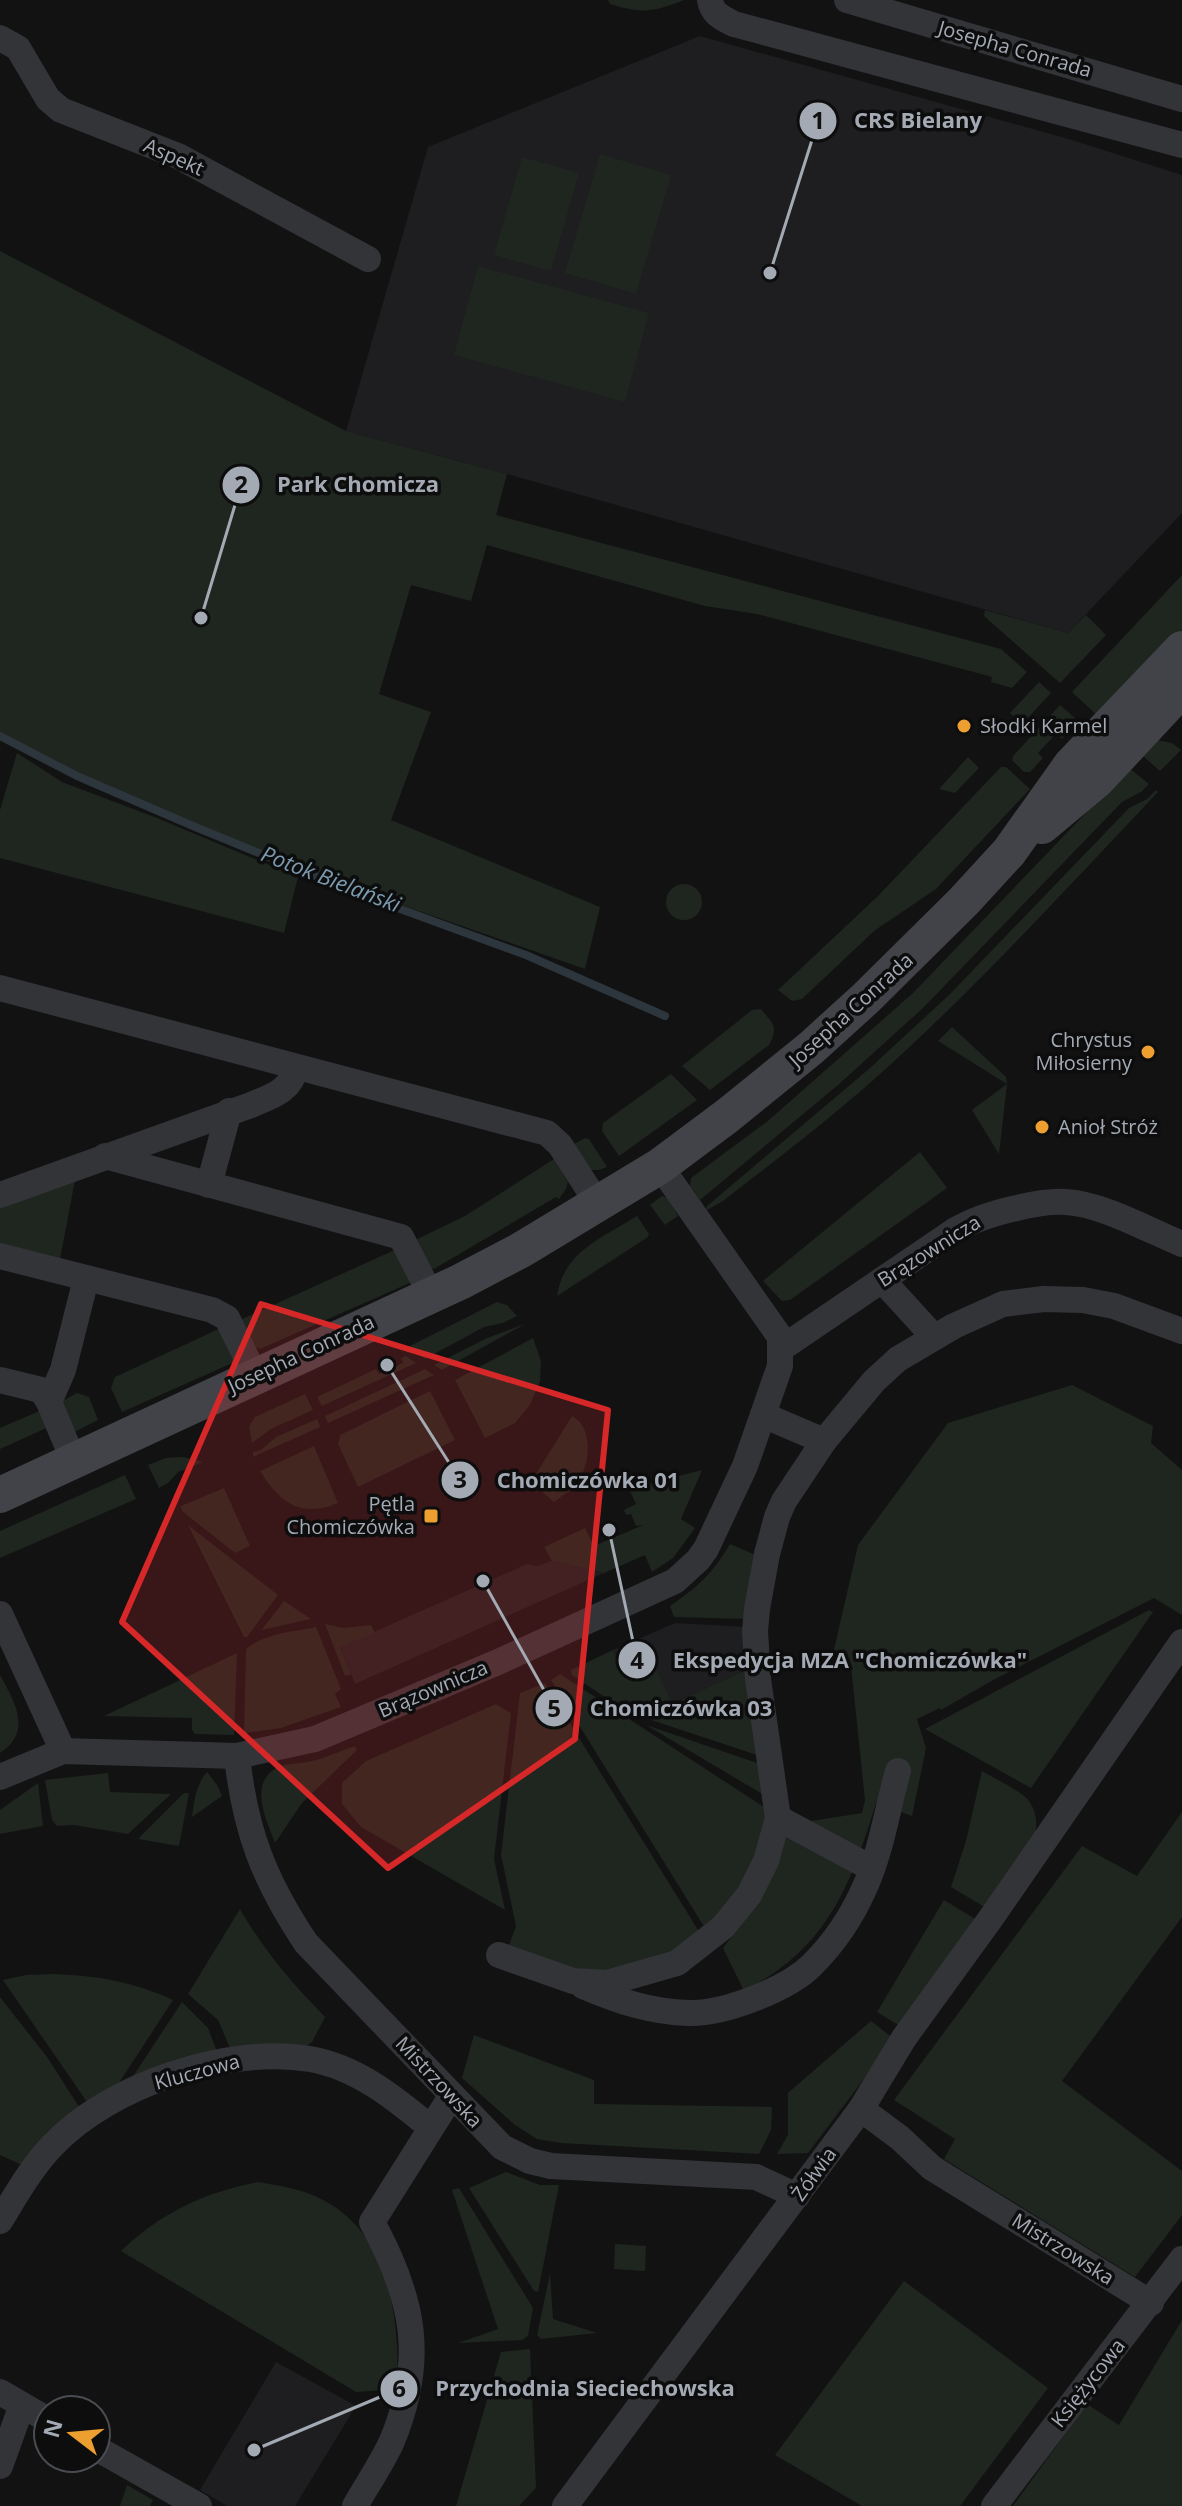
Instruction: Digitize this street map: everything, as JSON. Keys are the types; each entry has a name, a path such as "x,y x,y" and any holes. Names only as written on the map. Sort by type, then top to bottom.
{"street":[{"path":"710,0 711,8 719,17 734,24 1182,145"},
{"name":"Josepha Conrada","path":"847,0 1182,99"},
{"name":"Aspekt","path":"0,38 18,48 48,99 61,110 178,156 368,259"},
{"name":"Josepha Conrada","path":"0,1495 431,1295 521,1250 660,1166 769,1083 866,998 964,901 1009,852 1071,765 1182,649"},
{"name":"Josepha Conrada","path":"1009,852 1088,789 1182,689"},
{"path":"0,988 547,1133 560,1145 598,1204"},
{"path":"0,1195 282,1091 289,1084 296,1067"},
{"path":"209,1185 229,1111"},
{"path":"105,1156 401,1237 431,1295"},
{"path":"660,1166 780,1337 782,1348"},
{"name":"Brązownicza","path":"0,1777 63,1751 237,1756 315,1739 498,1662 675,1581 698,1560 713,1537 745,1466 780,1366 782,1348 973,1219 1050,1202 1070,1202 1094,1208 1182,1244"},
{"path":"0,1256 212,1310 227,1318 255,1375"},
{"path":"49,1402 63,1370 86,1279"},
{"path":"882,1280 934,1337"},
{"path":"573,1981 607,1983 677,1963 723,1927 749,1895 766,1861 778,1818 758,1679 757,1609 767,1554 784,1501 824,1441 874,1381 898,1359 934,1337 1003,1304 1044,1299 1083,1300 1114,1306 1182,1331"},
{"path":"0,1380 41,1390 74,1462"},
{"path":"763,1415 824,1441"},
{"path":"0,1614 63,1751"},
{"name":"Żółwia","path":"565,2506 861,2109 904,2038 1182,1642"},
{"name":"Mistrzowska","path":"237,1756 248,1826 262,1865 285,1911 306,1943 502,2147 530,2161 551,2166 756,2177 797,2196"},
{"path":"499,1955 573,1981 618,2001 661,2011 717,2011 775,1988 813,1964 838,1934 864,1889 898,1771"},
{"path":"778,1818 871,1868"},
{"name":"Kluczowa","path":"0,2221 24,2181 54,2145 92,2114 156,2081 226,2060 258,2056 320,2062 353,2073 398,2100 431,2128"},
{"path":"355,2506 391,2442 407,2395 413,2351 411,2325 403,2293 388,2251 372,2222 452,2095"},
{"name":"Mistrzowska","path":"861,2109 900,2138 932,2168 1151,2303"},
{"name":"Księżycowa","path":"994,2506 1182,2259"},
{"path":"0,2466 11,2398 32,2410"},
{"path":"112,2457 199,2506"}],"highlighted area":[{"path":"261,1304 608,1410 575,1739 388,1868 122,1622"}],"shaded area":[{"path":"608,0 684,0 656,9 639,10 610,4"},
{"path":"700,36 1072,140 1182,175 1182,513 1068,633 346,431 428,147"},
{"path":"600,154 671,175 636,294 565,273"},
{"path":"522,157 579,173 551,271 494,255"},
{"path":"0,251 346,431 507,474 496,515 1001,649 1027,672 1012,688 991,682 992,677 757,614 705,606 487,545 471,601 411,585 379,694 431,712 391,820 600,907 585,969 310,873 101,786 0,733"},
{"path":"478,266 649,313 625,402 454,355"},
{"path":"1182,575 1182,630 1099,717 1072,692"},
{"path":"985,610 1068,633 1086,615 1106,635 1060,683 984,616"},
{"path":"1039,682 1051,693 1022,724 1010,713"},
{"path":"1060,705 1075,718 1075,725 1062,739 1056,734 1038,753 1043,758 1030,772 1024,772 1012,760 1013,756"},
{"path":"1157,740 1172,743 1181,750 1160,771 1143,756"},
{"path":"17,753 62,782 298,877 284,933 0,858 0,810"},
{"path":"968,757 979,768 955,793 939,789"},
{"path":"1001,767 1006,767 1030,789 936,889 874,931 802,999 792,1001 778,990 878,896"},
{"path":"1129,768 1149,784 1122,802 923,1008 838,1085 700,1200 690,1186 691,1178 769,1120 913,993"},
{"path":"1156,790 1158,792 1056,900 916,1041 822,1123 723,1201 707,1210 706,1207 870,1068 950,994 1129,808 1147,799"},
{"path":"684,884 697,889 702,902 697,915 684,920 671,915 666,902 671,889"},
{"path":"761,1009 773,1026 774,1034 769,1045 710,1090 682,1066 752,1010"},
{"path":"952,1027 1006,1077 1007,1084 938,1041"},
{"path":"671,1074 697,1100 619,1156 602,1131 603,1123"},
{"path":"1007,1084 999,1154 972,1110"},
{"path":"589,1139 607,1167 590,1170 574,1144"},
{"path":"920,1152 947,1188 790,1300 782,1301 763,1281"},
{"path":"554,1159 568,1182 559,1199 556,1197 434,1269 422,1265 411,1242 465,1216"},
{"path":"76,1175 60,1259 0,1246 0,1205"},
{"path":"662,1196 668,1198 678,1216 665,1225 650,1205"},
{"path":"637,1216 648,1237 557,1296 567,1268 576,1257"},
{"path":"399,1248 412,1282 260,1349 248,1344 238,1321"},
{"path":"497,1302 507,1305 517,1316 484,1327 425,1359 410,1346"},
{"path":"525,1324 442,1370 434,1365 487,1338"},
{"path":"223,1327 239,1360 122,1412 111,1388 115,1377"},
{"path":"533,1338 541,1361 540,1381 530,1405 515,1423 485,1438 455,1380"},
{"path":"406,1356 416,1363 322,1406 317,1397 376,1369 379,1374 403,1363 401,1358"},
{"path":"425,1369 434,1375 328,1423 325,1416"},
{"path":"1072,1385 1153,1426 1151,1443 1182,1470 1182,1615 1154,1598 941,1710 917,1719 926,1748 912,1816 876,1803 856,1862 831,1913 796,1955 744,1991 723,1948 755,1906 786,1825 862,1813 865,1800 851,1666 833,1654 858,1545 948,1423"},
{"path":"430,1391 455,1440 358,1487 338,1444 340,1435"},
{"path":"77,1393 89,1397 98,1420 72,1433 59,1403"},
{"path":"305,1394 313,1410 271,1429 252,1443 249,1426 255,1417"},
{"path":"44,1409 51,1426 0,1449 0,1428"},
{"path":"572,1416 584,1429 587,1460 575,1486 554,1502 531,1482"},
{"path":"317,1419 320,1427 253,1457 253,1452 261,1450 276,1437"},
{"path":"314,1446 338,1503 313,1509 302,1508 283,1499 260,1471"},
{"path":"183,1457 203,1462 178,1472 159,1488 148,1465 166,1458"},
{"path":"702,1470 681,1519 695,1528 673,1558 652,1572 645,1555 604,1573 552,1561 544,1547 585,1528 594,1546 643,1525 636,1526 631,1514 626,1515 624,1510 636,1504 629,1489"},
{"path":"125,1475 136,1499 0,1558 0,1531"},
{"path":"224,1488 250,1546 235,1553 182,1511 181,1506"},
{"path":"188,1525 278,1595 247,1637 244,1637"},
{"path":"730,1544 758,1556 747,1619 674,1617 670,1606 704,1579"},
{"path":"552,1561 604,1573 355,1684 340,1647 527,1564 537,1566"},
{"path":"284,1601 311,1619 262,1630 263,1628"},
{"path":"1149,1610 1153,1612 1031,1788 925,1729"},
{"path":"675,1623 747,1627 751,1674 743,1671 672,1704 635,1679 623,1675 613,1650"},
{"path":"325,1624 343,1628 371,1625 375,1633 340,1647 351,1674 345,1676"},
{"path":"316,1627 341,1689 335,1694 341,1707 281,1728 244,1733 246,1649 270,1636"},
{"path":"613,1650 623,1675 636,1679 656,1669 672,1704 743,1671 751,1674 763,1757 627,1712 572,1675 571,1670"},
{"path":"237,1653 234,1735 195,1734 192,1718 104,1716"},
{"path":"560,1674 770,1811 761,1859 708,1933 551,1680"},
{"path":"0,1675 15,1706 18,1726 10,1745 0,1753"},
{"path":"545,1683 703,1938 681,1950 629,1969 592,1974 567,1970 507,1951 516,1926 501,1855 520,1693"},
{"path":"496,1704 511,1713 494,1859 505,1910 361,1827 342,1804 342,1783 366,1761"},
{"path":"646,1725 763,1765 769,1798"},
{"path":"355,1746 357,1750 302,1803 275,1843 262,1804 261,1793 268,1775 280,1766 313,1761"},
{"path":"982,1771 1029,1801 1035,1815 1036,1829 1025,1858 988,1909 951,1887 966,1841"},
{"path":"207,1772 222,1796 192,1817 198,1788"},
{"path":"108,1773 110,1792 171,1794 128,1834 74,1825 57,1826 52,1820 45,1780"},
{"path":"38,1783 43,1826 0,1834 0,1810"},
{"path":"184,1793 189,1793 179,1846 138,1839"},
{"path":"1182,1812 1182,1917 1062,2081 1182,2171 1182,2215 1135,2277 944,2159 955,2139 894,2100 1082,1846 1137,1876"},
{"path":"944,1900 980,1922 903,2028 877,2012"},
{"path":"240,1909 279,1966 325,2017 312,2042 305,2047 230,2048 218,2020 188,1994"},
{"path":"53,1974 114,1981 173,2000 115,2089 89,2105 3,1980"},
{"path":"0,1997 47,2057 81,2110 24,2166 0,2155"},
{"path":"182,2002 208,2028 217,2052 130,2081"},
{"path":"871,2021 894,2039 808,2153 777,2154 788,2135 788,2093"},
{"path":"474,2035 594,2080 594,2104 772,2107 771,2130 759,2154 537,2139 515,2125 462,2078"},
{"path":"506,2172 540,2185 559,2185 538,2292 534,2291 469,2188"},
{"path":"258,2182 300,2191 323,2200 346,2215 364,2235 387,2282 393,2309 397,2389 356,2392 121,2251 151,2226 184,2206"},
{"path":"459,2188 533,2308 528,2336 522,2340 458,2343 498,2329 452,2190"},
{"path":"615,2244 646,2246 645,2271 614,2269"},
{"path":"550,2274 553,2319 597,2333 541,2339 537,2335"},
{"path":"904,2281 1048,2388 960,2506 862,2506 775,2455"},
{"path":"1182,2320 1182,2506 1013,2506 1087,2404 1119,2425"},
{"path":"530,2349 536,2488 519,2506 456,2506 501,2352"},
{"path":"276,2362 356,2406 295,2506 227,2506 200,2490"},
{"path":"127,2485 153,2500 150,2506 120,2506"}],"waterway":[{"name":"Potok Bielański","path":"0,736 77,776 193,826 354,892 526,955 665,1016"}],"place":[{"name":"CRS Bielany","path":"770,273"},
{"name":"Park Chomicza","path":"201,618"},
{"name":"Słodki Karmel","path":"964,726"},
{"name":"Chrystus Miłosierny","path":"1148,1052"},
{"name":"Anioł Stróż","path":"1042,1127"},
{"name":"Chomiczówka 01","path":"387,1365"},
{"name":"Pętla Chomiczówka","path":"431,1516"},
{"name":"Ekspedycja MZA \"Chomiczówka\"","path":"609,1530"},
{"name":"Chomiczówka 03","path":"483,1581"},
{"name":"Przychodnia Sieciechowska","path":"254,2450"}]}
